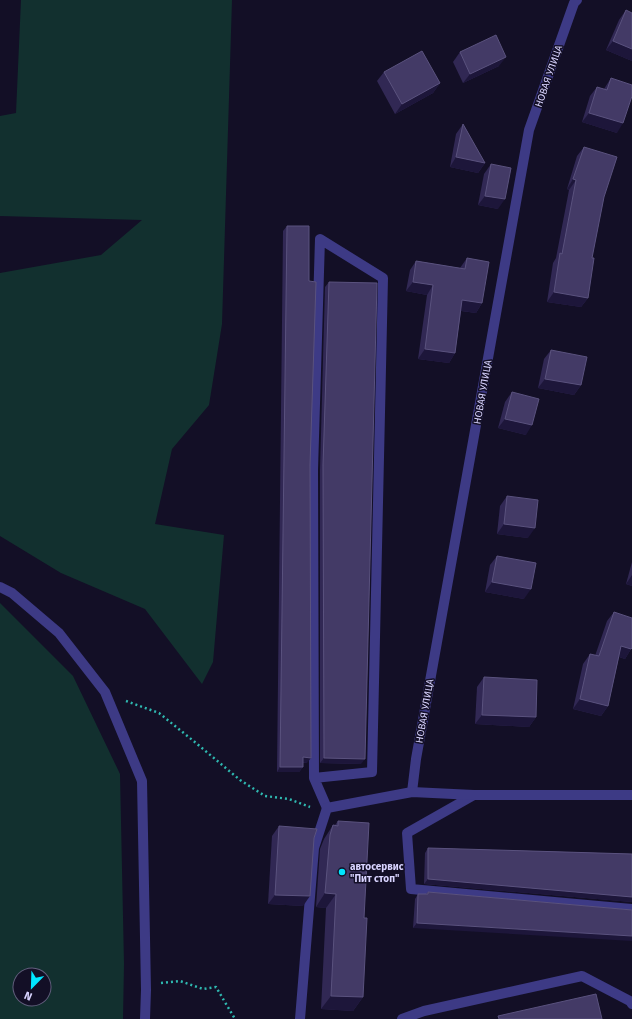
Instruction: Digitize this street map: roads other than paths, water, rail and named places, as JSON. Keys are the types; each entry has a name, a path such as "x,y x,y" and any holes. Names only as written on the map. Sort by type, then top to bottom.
{"street":[{"name":"НОВАЯ УЛИЦА","path":"412,792 416,759 529,130 574,3 577,0"},
{"path":"300,1019 314,848 327,808 314,778 313,470 320,239 383,278 372,772 314,778"},
{"path":"0,587 12,593 59,633 105,692 142,781 146,990 145,1019"},
{"path":"327,808 412,792 474,795 632,795"},
{"path":"474,795 407,833 411,889 632,910"},
{"path":"402,1019 424,1011 582,976 630,1001 632,1004"}],"place":[{"name":"автосервис \"Пит стоп\"","path":"342,872"}]}
